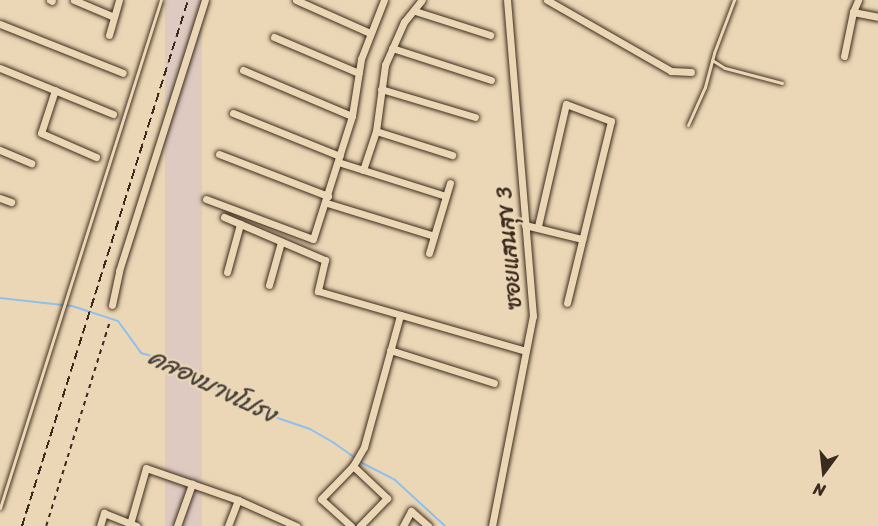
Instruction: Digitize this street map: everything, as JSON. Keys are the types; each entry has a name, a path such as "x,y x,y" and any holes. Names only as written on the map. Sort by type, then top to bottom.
{"street":[{"path":"74,0 114,17"},
{"path":"109,35 120,0"},
{"path":"112,304 119,271 205,0"},
{"path":"296,0 370,33"},
{"path":"206,199 313,239 328,200 352,116 359,73 370,33 384,0"},
{"path":"363,170 376,131 385,65 404,22 422,0"},
{"name":"ซอยแสนสุข 3","path":"492,526 533,316 507,0"},
{"path":"547,0 671,71 692,72"},
{"path":"844,56 853,12 858,0"},
{"path":"415,11 490,35"},
{"path":"853,12 878,17"},
{"path":"0,24 123,73"},
{"path":"274,37 359,73"},
{"path":"392,48 491,80"},
{"path":"0,68 113,114"},
{"path":"243,70 352,116"},
{"path":"55,90 41,132 96,157"},
{"path":"381,90 475,117"},
{"path":"538,226 566,104 611,121 567,303"},
{"path":"233,114 363,170 446,196"},
{"path":"376,131 452,155"},
{"path":"0,150 31,163"},
{"path":"219,154 328,200 434,236"},
{"path":"429,253 450,183"},
{"path":"0,198 11,202"},
{"path":"224,218 325,260 318,291 526,351"},
{"path":"227,272 240,224"},
{"path":"525,225 538,226 582,239"},
{"path":"269,285 281,242"},
{"path":"351,526 321,499 353,464 359,454 400,315"},
{"path":"390,350 494,383"},
{"path":"353,464 387,498 360,526"},
{"path":"100,526 104,513 133,525 146,468 238,500 296,526"},
{"path":"177,526 192,484"},
{"path":"228,526 238,500"},
{"path":"403,526 411,511 428,526"}],"lane":[{"path":"0,508 161,0"},
{"path":"688,125 705,87 712,60 734,0"},
{"path":"712,60 725,68 782,83"}],"path":[{"path":"46,526 109,324"}],"shaded area":[{"path":"165,0 202,0 202,526 165,526"}],"waterway":[{"name":"คลองบางโปรง","path":"0,298 72,306 118,321 141,353 169,361 201,376 226,396 257,411 310,429 364,464 395,480 445,526"}],"railway":[{"path":"22,526 188,0"}]}
